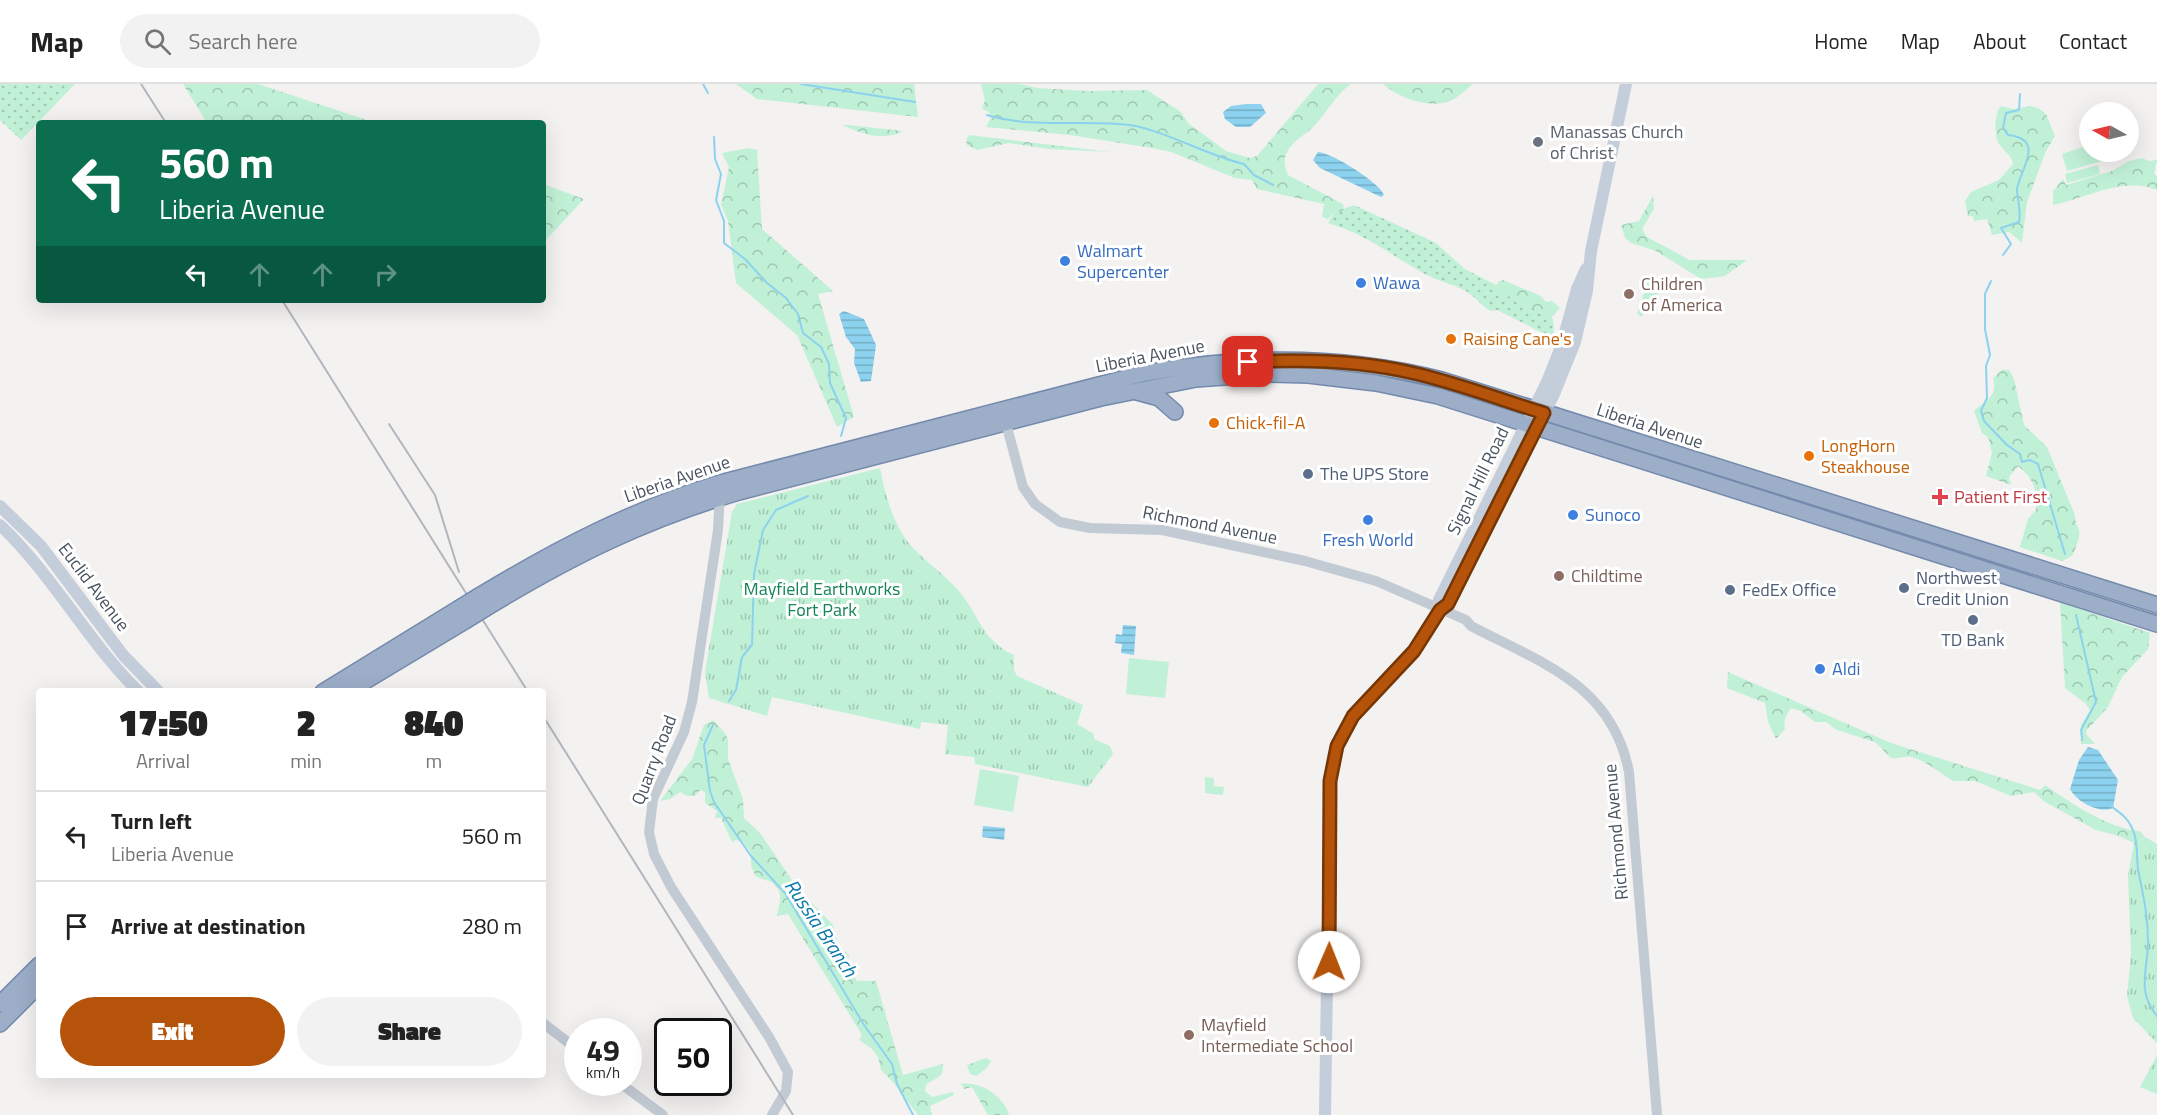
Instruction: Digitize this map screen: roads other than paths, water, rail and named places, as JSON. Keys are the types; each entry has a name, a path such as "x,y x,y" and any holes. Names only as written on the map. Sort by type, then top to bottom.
{"highway":[{"name":"Liberia Avenue","path":"330,688 483,602 541,559 607,525 664,501 720,490 1004,416 1168,369 1227,363 1293,361 1368,365 1412,372 1535,418 2157,624"},
{"name":"Liberia Avenue","path":"1004,416 1224,376 1308,375 1405,388 1535,418 2157,605"},
{"path":"1128,392 1155,395 1175,412"},
{"name":"Liberia Avenue","path":"353,688 461,615"},
{"path":"0,1004 36,968"},
{"path":"0,1024 36,988"}],"main road":[{"name":"Signal Hill Road","path":"1325,1115 1330,781 1334,756 1341,734 1353,716 1414,651 1440,610 1448,604 1535,418 1556,362 1577,289 1588,266 1626,84"},
{"name":"Signal Hill Road","path":"1440,610 1439,600 1483,510 1535,418"},
{"name":"Euclid Avenue","path":"0,506 41,546 123,655 155,688"},
{"path":"1474,551 1477,532 1485,514 1483,510"},
{"name":"Euclid Avenue","path":"0,525 36,562 104,654 135,688"}],"street":[{"name":"Richmond Avenue","path":"1004,416 1018,473 1027,493 1040,509 1060,522 1090,528 1162,530 1305,561 1376,581 1440,610 1447,619 1462,627 1470,626 1578,684 1600,705 1622,742 1629,772 1657,1115"},
{"name":"Quarry Road","path":"720,490 715,551 692,702 684,732 653,799 649,832 654,854 671,886 765,1030 788,1072 786,1091 772,1115"},
{"path":"546,1025 564,1039"},
{"path":"637,1096 663,1115"}],"water":[{"path":"1261,104 1266,113 1250,127 1236,127 1225,119 1223,112 1231,106"},
{"path":"1318,152 1334,157 1354,169 1374,183 1384,195 1381,197 1320,168 1313,160"},
{"path":"844,311 864,319 876,345 871,381 861,382 854,363 855,349 846,337 839,314"},
{"path":"1123,625 1136,626 1134,655 1121,653 1122,644 1115,643 1116,634 1122,635"},
{"path":"2088,747 2098,750 2118,780 2113,808 2101,809 2089,806 2070,789 2079,760"},
{"path":"983,826 1005,828 1004,840 982,837"}],"waterway":[{"name":"Russia Branch","path":"703,84 708,93"},
{"path":"801,84 915,102"},
{"path":"2003,255 2011,244 2001,228 2019,222 2017,191 2029,150 2027,143 2020,138 2008,135 2003,128 2006,113 2019,110 2020,94"},
{"path":"987,115 1023,122 1112,123 1144,128 1244,164 1254,175 1273,185"},
{"name":"Russia Branch","path":"714,137 715,159 721,174 716,200 724,221 724,243 745,259 767,283 786,298 798,314 803,333 821,347 829,364 830,383 846,418 841,436"},
{"path":"1991,281 1985,294 1985,329 1990,355 1986,366 1987,398 1981,411 1984,421 2007,445 2020,454 2022,462 2030,460 2038,464 2065,554"},
{"name":"Russia Branch","path":"729,701 736,690 742,657 752,645 754,574 763,530 776,510 808,496"},
{"path":"2076,615 2096,702 2081,730 2082,738"},
{"name":"Russia Branch","path":"713,725 704,745 710,791 714,802 751,856 785,893 864,1025 892,1064 897,1084 913,1115"},
{"path":"2111,806 2128,821 2135,839 2148,932 2145,989 2147,998 2157,1016"}],"railway":[{"path":"141,84 164,120"},
{"path":"284,303 525,688"},
{"path":"389,424 435,495 459,572"},
{"path":"546,721 793,1115"}],"place":[{"name":"Manassas Church of Christ","path":"1538,142"},
{"name":"Walmart Supercenter","path":"1065,261"},
{"name":"Wawa","path":"1361,283"},
{"name":"Children of America","path":"1629,294"},
{"name":"Raising Cane's","path":"1451,339"},
{"name":"Chick-fil-A","path":"1214,423"},
{"name":"LongHorn Steakhouse","path":"1809,456"},
{"name":"The UPS Store","path":"1308,474"},
{"name":"Patient First","path":"1940,497"},
{"name":"Sunoco","path":"1573,515"},
{"name":"Fresh World","path":"1368,520"},
{"name":"Childtime","path":"1559,576"},
{"name":"Northwest Credit Union","path":"1904,588"},
{"name":"FedEx Office","path":"1730,590"},
{"name":"TD Bank","path":"1973,620"},
{"name":"Aldi","path":"1820,669"},
{"name":"Mayfield Intermediate School","path":"1189,1035"}],"park label":[{"name":"Mayfield Earthworks Fort Park","path":"822,599"}]}
